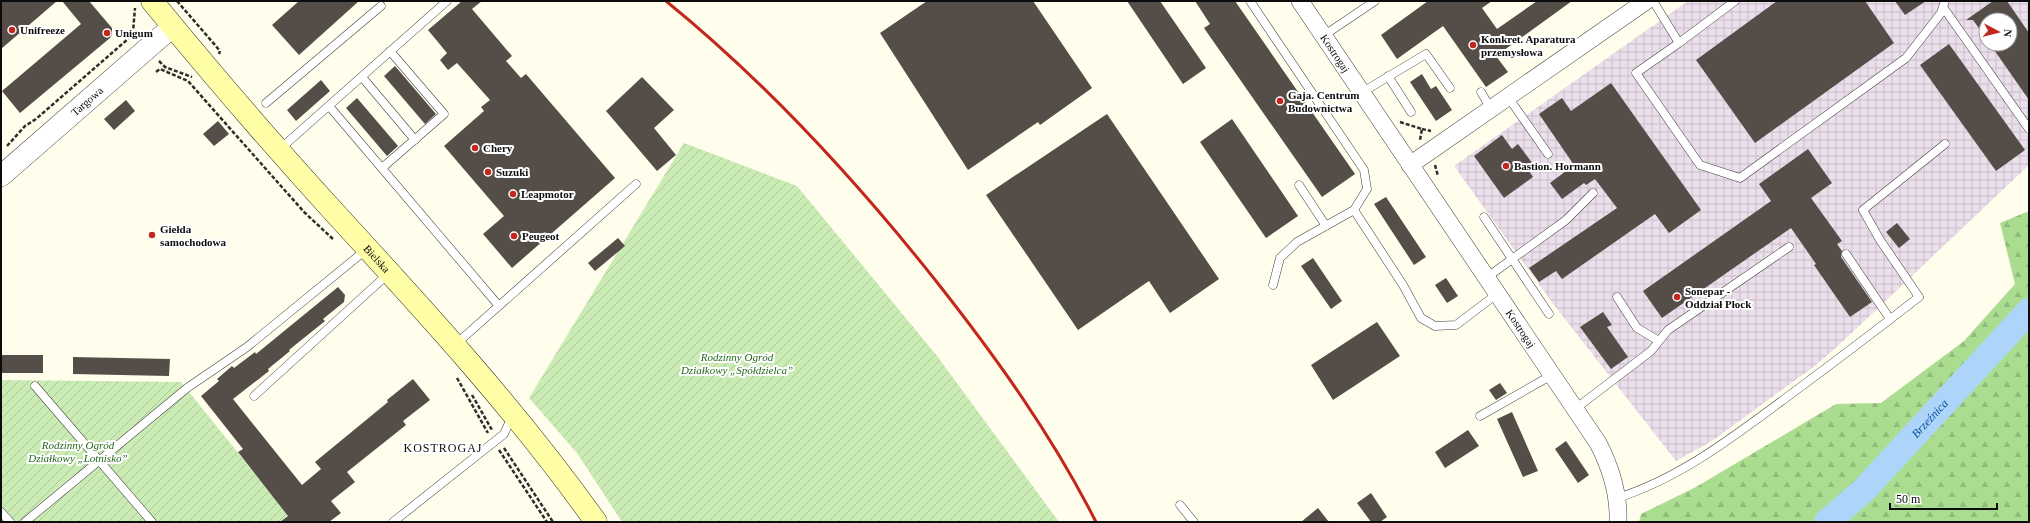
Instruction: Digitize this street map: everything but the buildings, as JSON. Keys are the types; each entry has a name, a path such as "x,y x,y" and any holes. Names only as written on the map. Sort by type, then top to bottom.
{"main road":[{"name":"Bielska","path":"150,2 172,26 205,67 369,247 455,345 554,464 596,522"}],"street":[{"name":"Kostrogaj","path":"1300,1 1361,94 1575,409 1603,453 1614,480 1617,498 1618,522"},
{"path":"1410,165 1646,1"},
{"name":"Targowa","path":"1,176 172,26"}],"lane":[{"path":"279,150 447,1"},
{"path":"1250,1 1364,170 1367,188 1354,210 1297,242 1280,258 1273,285"},
{"path":"1323,36 1375,1"},
{"path":"1653,1 1679,43"},
{"path":"1735,1 1636,73 1700,166 1740,178 1906,58 1941,13 1944,4"},
{"path":"1944,4 2029,129"},
{"path":"266,103 380,6"},
{"path":"382,168 444,114 390,51"},
{"path":"1361,94 1426,54 1450,88"},
{"path":"1388,76 1411,112"},
{"path":"362,77 415,140"},
{"path":"1481,92 1491,109"},
{"path":"1508,97 1548,154"},
{"path":"329,106 499,306"},
{"path":"1617,498 1646,488 1714,450 1919,297 1880,240 1863,210 1945,144"},
{"path":"455,345 636,184"},
{"path":"1299,185 1326,226"},
{"path":"1486,278 1566,220 1593,193"},
{"path":"1354,210 1403,285 1421,318 1435,326 1456,325 1497,294"},
{"path":"1484,217 1548,314"},
{"path":"25,522 187,388 247,347 369,247"},
{"path":"1575,409 1651,351 1668,330 1789,247"},
{"path":"1846,254 1890,319"},
{"path":"254,396 390,272"},
{"path":"1617,297 1637,328 1659,341"},
{"path":"1480,416 1552,375"},
{"path":"35,386 152,522"},
{"path":"394,522 504,434 508,425 517,418"},
{"path":"1180,505 1194,522"},
{"path":"1,512 10,522"}],"path":[{"path":"4,148 25,126 36,119 128,39 150,2"}],"shaded area":[{"path":"1688,1 2029,1 2029,165 1816,365 1712,441 1676,461 1554,305 1454,166"}],"green space":[{"name":"Rodzinny Ogród Działkowy „Spółdzielca”","path":"684,143 797,186 937,356 1059,522 622,522 577,453 529,398"},
{"path":"2029,211 2029,522 1639,522 1641,514 1696,487 1836,404 1881,403 1964,341 2015,284 2000,223"},
{"name":"Rodzinny Ogród Działkowy „Lotnisko”","path":"1,380 181,382 288,515 280,522 1,522"}],"waterway":[{"name":"Brzeźnica","path":"1827,522 1863,491 2029,311"}],"railway":[{"path":"666,1 703,32 774,99 842,169 905,243 980,338 1022,397 1061,458 1096,522"}],"place":[{"name":"Unifreeze","path":"12,30"},
{"name":"Unigum","path":"107,33"},
{"name":"Konkret. Aparatura przemysłowa","path":"1473,45"},
{"name":"Gaja. Centrum Budownictwa","path":"1280,101"},
{"name":"Chery","path":"475,148"},
{"name":"Bastion. Hormann","path":"1506,166"},
{"name":"Suzuki","path":"488,172"},
{"name":"Leapmotor","path":"513,194"},
{"name":"Giełda samochodowa","path":"152,235"},
{"name":"Peugeot","path":"514,236"},
{"name":"Sonepar - Oddział Płock","path":"1677,297"}],"district":[{"name":"KOSTROGAJ","path":"443,448"}]}
